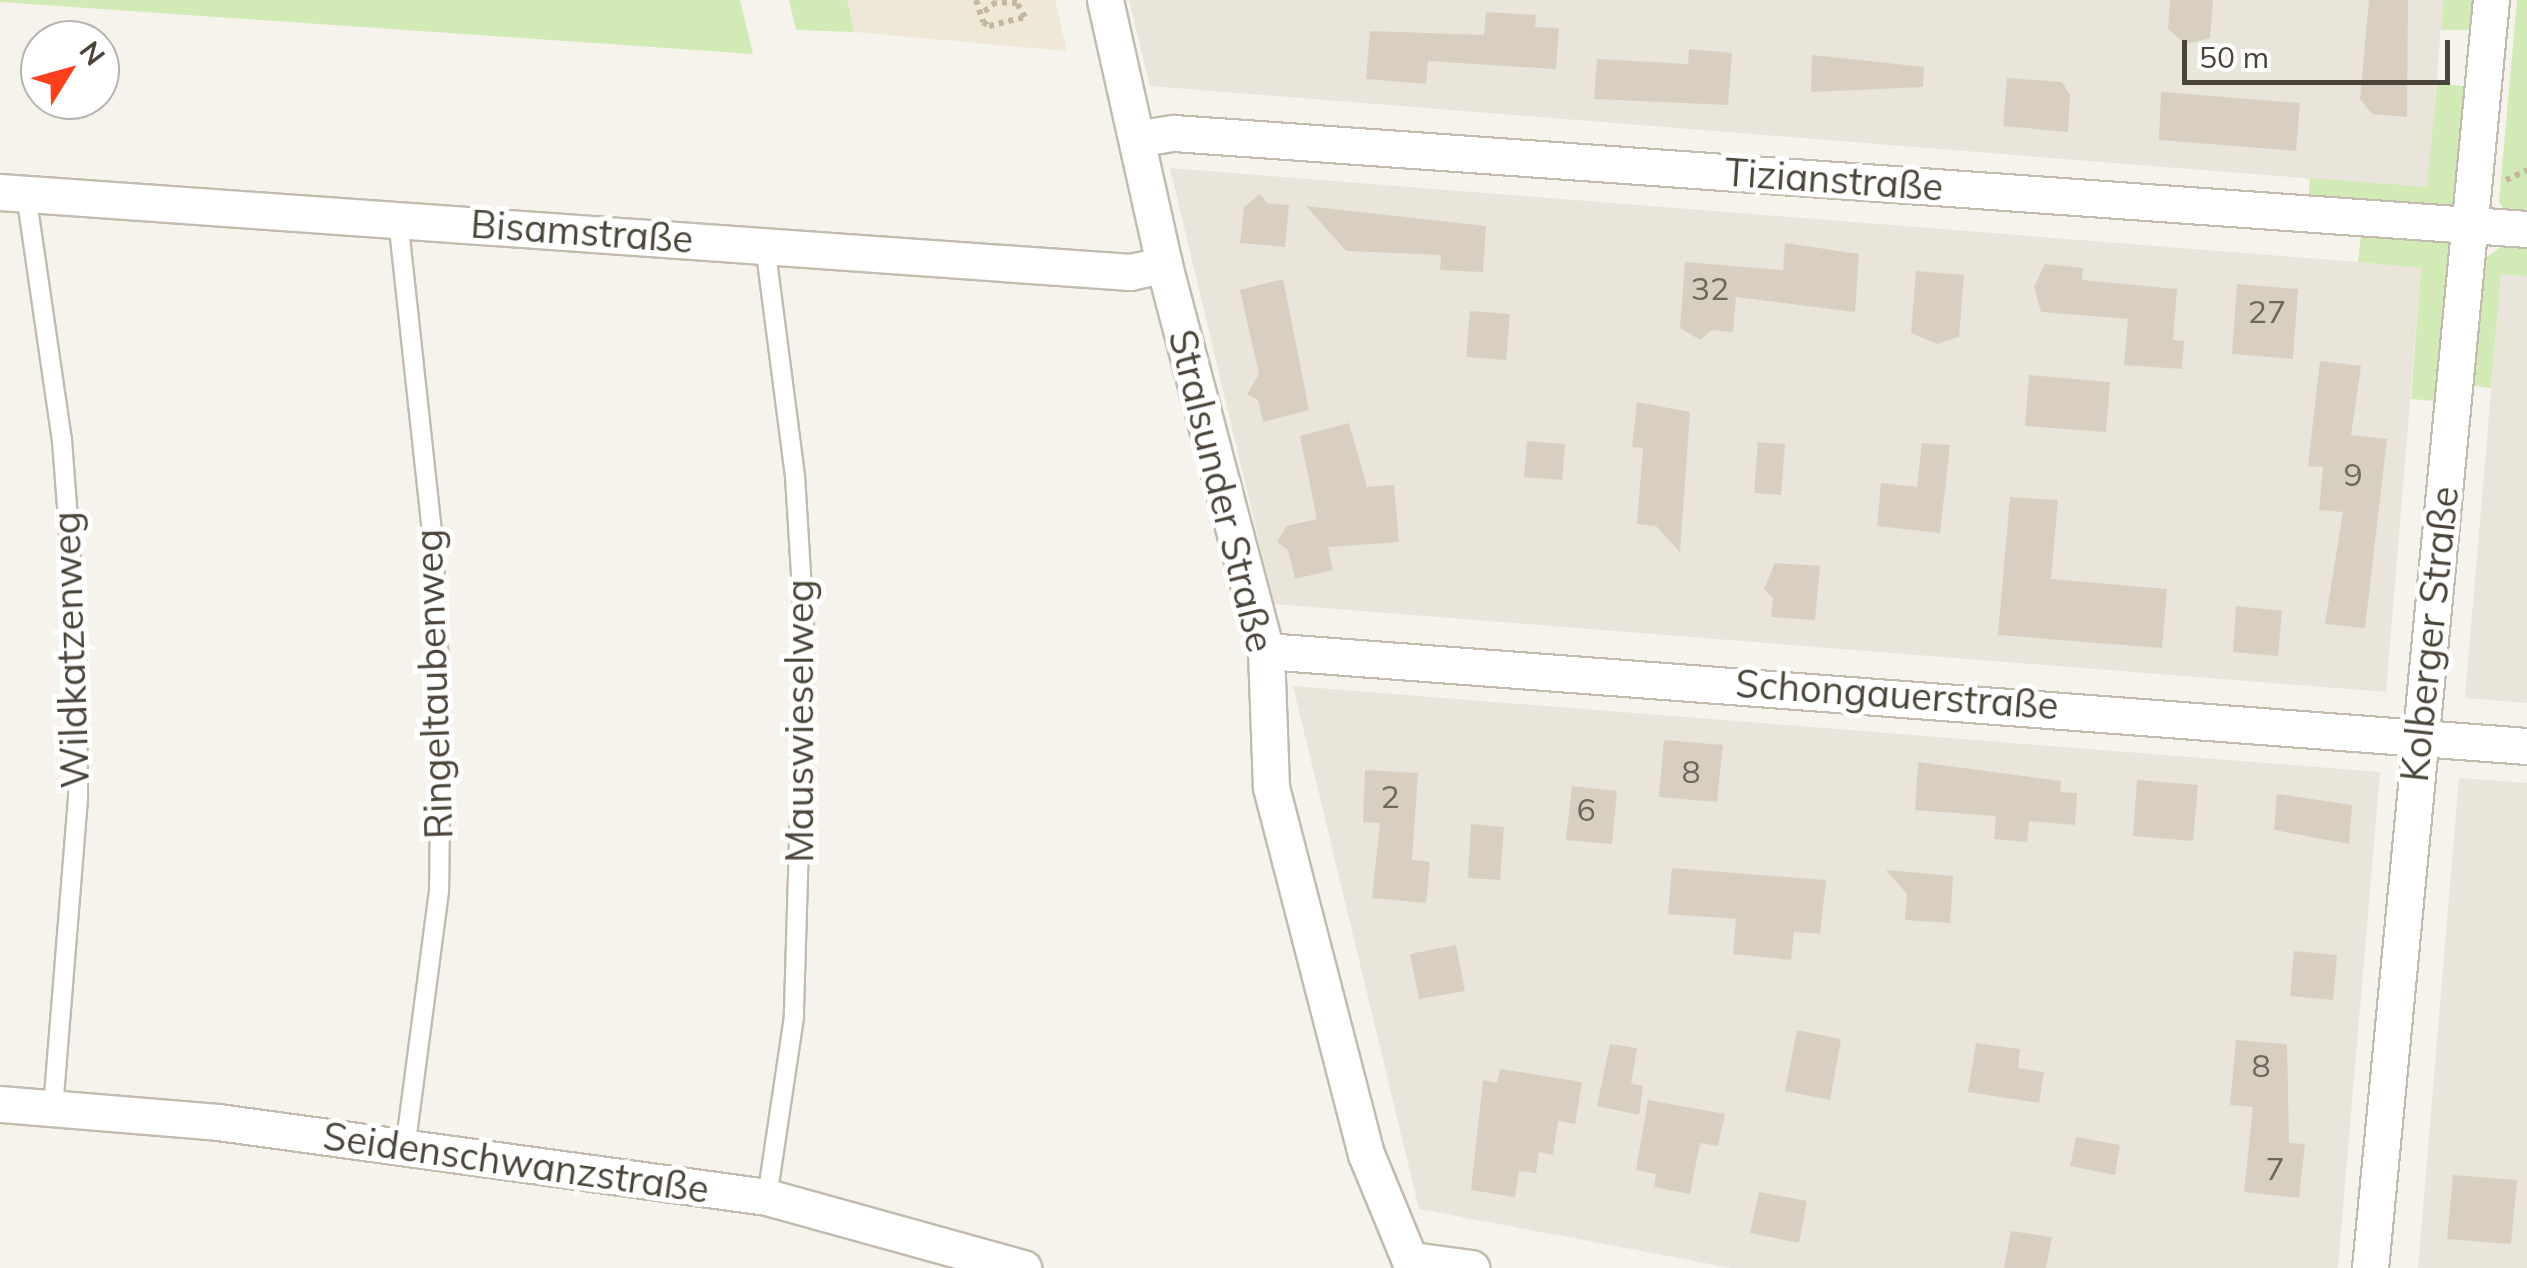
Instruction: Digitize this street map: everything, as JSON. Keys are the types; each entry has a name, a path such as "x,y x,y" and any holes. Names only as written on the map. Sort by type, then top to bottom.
{"street":[{"name":"Stralsunder Straße","path":"1105,0 1141,138 1164,265 1266,651 1271,788 1366,1154 1412,1264"},
{"name":"Kolberger Straße","path":"2370,1268 2491,0"},
{"name":"Tizianstraße","path":"1141,138 1174,133 2527,229"},
{"name":"Bisamstraße","path":"13,193 1130,272 1164,265"},
{"name":"Schongauerstraße","path":"1266,651 2527,746"},
{"name":"Seidenschwanzstraße","path":"0,1104 404,1148 767,1197 1023,1268"},
{"path":"1412,1264 1471,1268"}],"lane":[{"name":"Wildkatzenweg","path":"13,193 62,440 76,628 78,798 53,1109"},
{"name":"Ringeltaubenweg","path":"398,219 433,540 441,710 438,891 404,1148"},
{"name":"Mauswieselweg","path":"766,245 805,639 794,1017 767,1197"}],"path":[{"path":"976,0 980,14 989,26 1025,17 1017,3 996,2 980,14"}],"shaded area":[{"path":"847,0 1055,0 1067,51 854,32"},
{"path":"1129,0 2443,0 2428,188 1150,86"},
{"path":"1170,168 2421,267 2386,692 1274,604"},
{"path":"2501,273 2527,276 2527,703 2465,698"},
{"path":"1293,686 2380,772 2338,1268 1731,1268 1419,1209"},
{"path":"2459,778 2527,783 2527,1268 2418,1268"}],"green space":[{"path":"740,0 753,54 0,2"},
{"path":"789,0 847,0 854,32 796,30"},
{"path":"2443,0 2475,0 2472,30 2441,30"},
{"path":"2517,0 2527,0 2527,219 2510,218 2499,202"},
{"path":"2437,83 2471,87 2455,206 2308,206 2310,178 2427,187"},
{"path":"2361,233 2446,240 2454,252 2446,402 2411,399 2421,268 2358,262"},
{"path":"2510,240 2527,241 2527,276 2501,274 2491,388 2467,385 2484,259"}],"building":[{"path":"2170,0 2213,0 2210,38 2186,44 2168,29"},
{"path":"2369,0 2408,0 2407,117 2372,114 2360,99"},
{"path":"1486,12 1536,15 1535,27 1559,28 1556,69 1428,61 1426,84 1366,79 1370,31 1484,35"},
{"path":"1689,49 1732,53 1728,105 1594,99 1597,59 1688,64"},
{"path":"1812,55 1924,67 1923,87 1811,92"},
{"path":"2007,78 2062,82 2070,95 2068,132 2003,126"},
{"path":"2161,92 2300,103 2296,151 2159,140"},
{"path":"1260,194 1267,203 1289,205 1285,247 1240,243 1244,207"},
{"path":"1306,206 1486,226 1483,272 1440,270 1441,255 1346,251"},
{"path":"1785,243 1859,254 1855,312 1736,297 1733,332 1712,330 1700,340 1680,328 1685,262 1783,270"},
{"path":"2045,264 2083,268 2082,280 2177,289 2173,340 2184,341 2182,369 2124,365 2128,319 2041,312 2034,287"},
{"path":"1916,271 1964,275 1959,337 1937,344 1911,333"},
{"path":"1283,279 1309,410 1263,422 1258,400 1247,394 1259,374 1240,290"},
{"path":"2237,284 2298,289 2293,359 2232,354"},
{"path":"1470,311 1510,314 1506,360 1466,357"},
{"path":"2320,361 2361,366 2351,435 2387,439 2365,628 2325,624 2343,512 2319,510 2323,467 2308,466"},
{"path":"2029,375 2110,382 2106,432 2025,426"},
{"path":"1637,402 1690,412 1680,552 1656,526 1637,524 1643,448 1632,447"},
{"path":"1349,423 1367,487 1394,485 1399,542 1328,547 1333,570 1295,579 1288,550 1277,542 1287,526 1317,519 1300,436"},
{"path":"1527,441 1565,444 1562,480 1524,477"},
{"path":"1758,442 1785,444 1781,495 1754,493"},
{"path":"1922,443 1950,445 1940,533 1877,526 1881,483 1917,487"},
{"path":"2010,497 2058,500 2051,579 2167,589 2162,648 1998,635"},
{"path":"1775,563 1820,566 1815,620 1771,617 1773,598 1764,589"},
{"path":"2236,606 2282,611 2278,656 2233,652"},
{"path":"1664,740 1723,745 1717,802 1659,797"},
{"path":"1918,762 2061,781 2060,792 2077,793 2075,825 2029,821 2027,842 1994,839 1996,816 1915,810"},
{"path":"1365,770 1418,773 1412,860 1430,862 1426,903 1372,898 1380,823 1363,822"},
{"path":"2137,780 2198,785 2193,841 2133,836"},
{"path":"1572,786 1617,791 1612,844 1566,840"},
{"path":"2277,794 2352,805 2349,844 2274,830"},
{"path":"1471,824 1504,827 1500,880 1468,878"},
{"path":"1672,868 1826,880 1820,934 1794,932 1791,960 1733,954 1736,919 1668,914"},
{"path":"1886,870 1953,876 1950,923 1905,920 1907,894"},
{"path":"1456,945 1465,991 1419,999 1410,954"},
{"path":"2294,951 2337,955 2333,1000 2290,996"},
{"path":"1797,1030 1841,1039 1830,1100 1785,1091"},
{"path":"2236,1040 2287,1044 2289,1143 2305,1144 2299,1198 2244,1192 2253,1107 2230,1105"},
{"path":"1976,1043 2020,1049 2018,1068 2044,1072 2039,1103 1968,1092"},
{"path":"1610,1044 1637,1048 1631,1084 1643,1086 1639,1115 1597,1106"},
{"path":"1500,1069 1582,1082 1575,1124 1558,1121 1553,1155 1539,1152 1536,1173 1519,1171 1515,1197 1471,1190 1483,1080 1497,1083"},
{"path":"1648,1100 1725,1114 1718,1146 1700,1143 1690,1194 1654,1187 1656,1174 1636,1170"},
{"path":"2076,1137 2120,1145 2115,1175 2070,1166"},
{"path":"2453,1175 2517,1180 2511,1244 2447,1239"},
{"path":"1759,1192 1807,1201 1799,1243 1750,1233"},
{"path":"2011,1231 2052,1237 2046,1268 2004,1268"}]}
